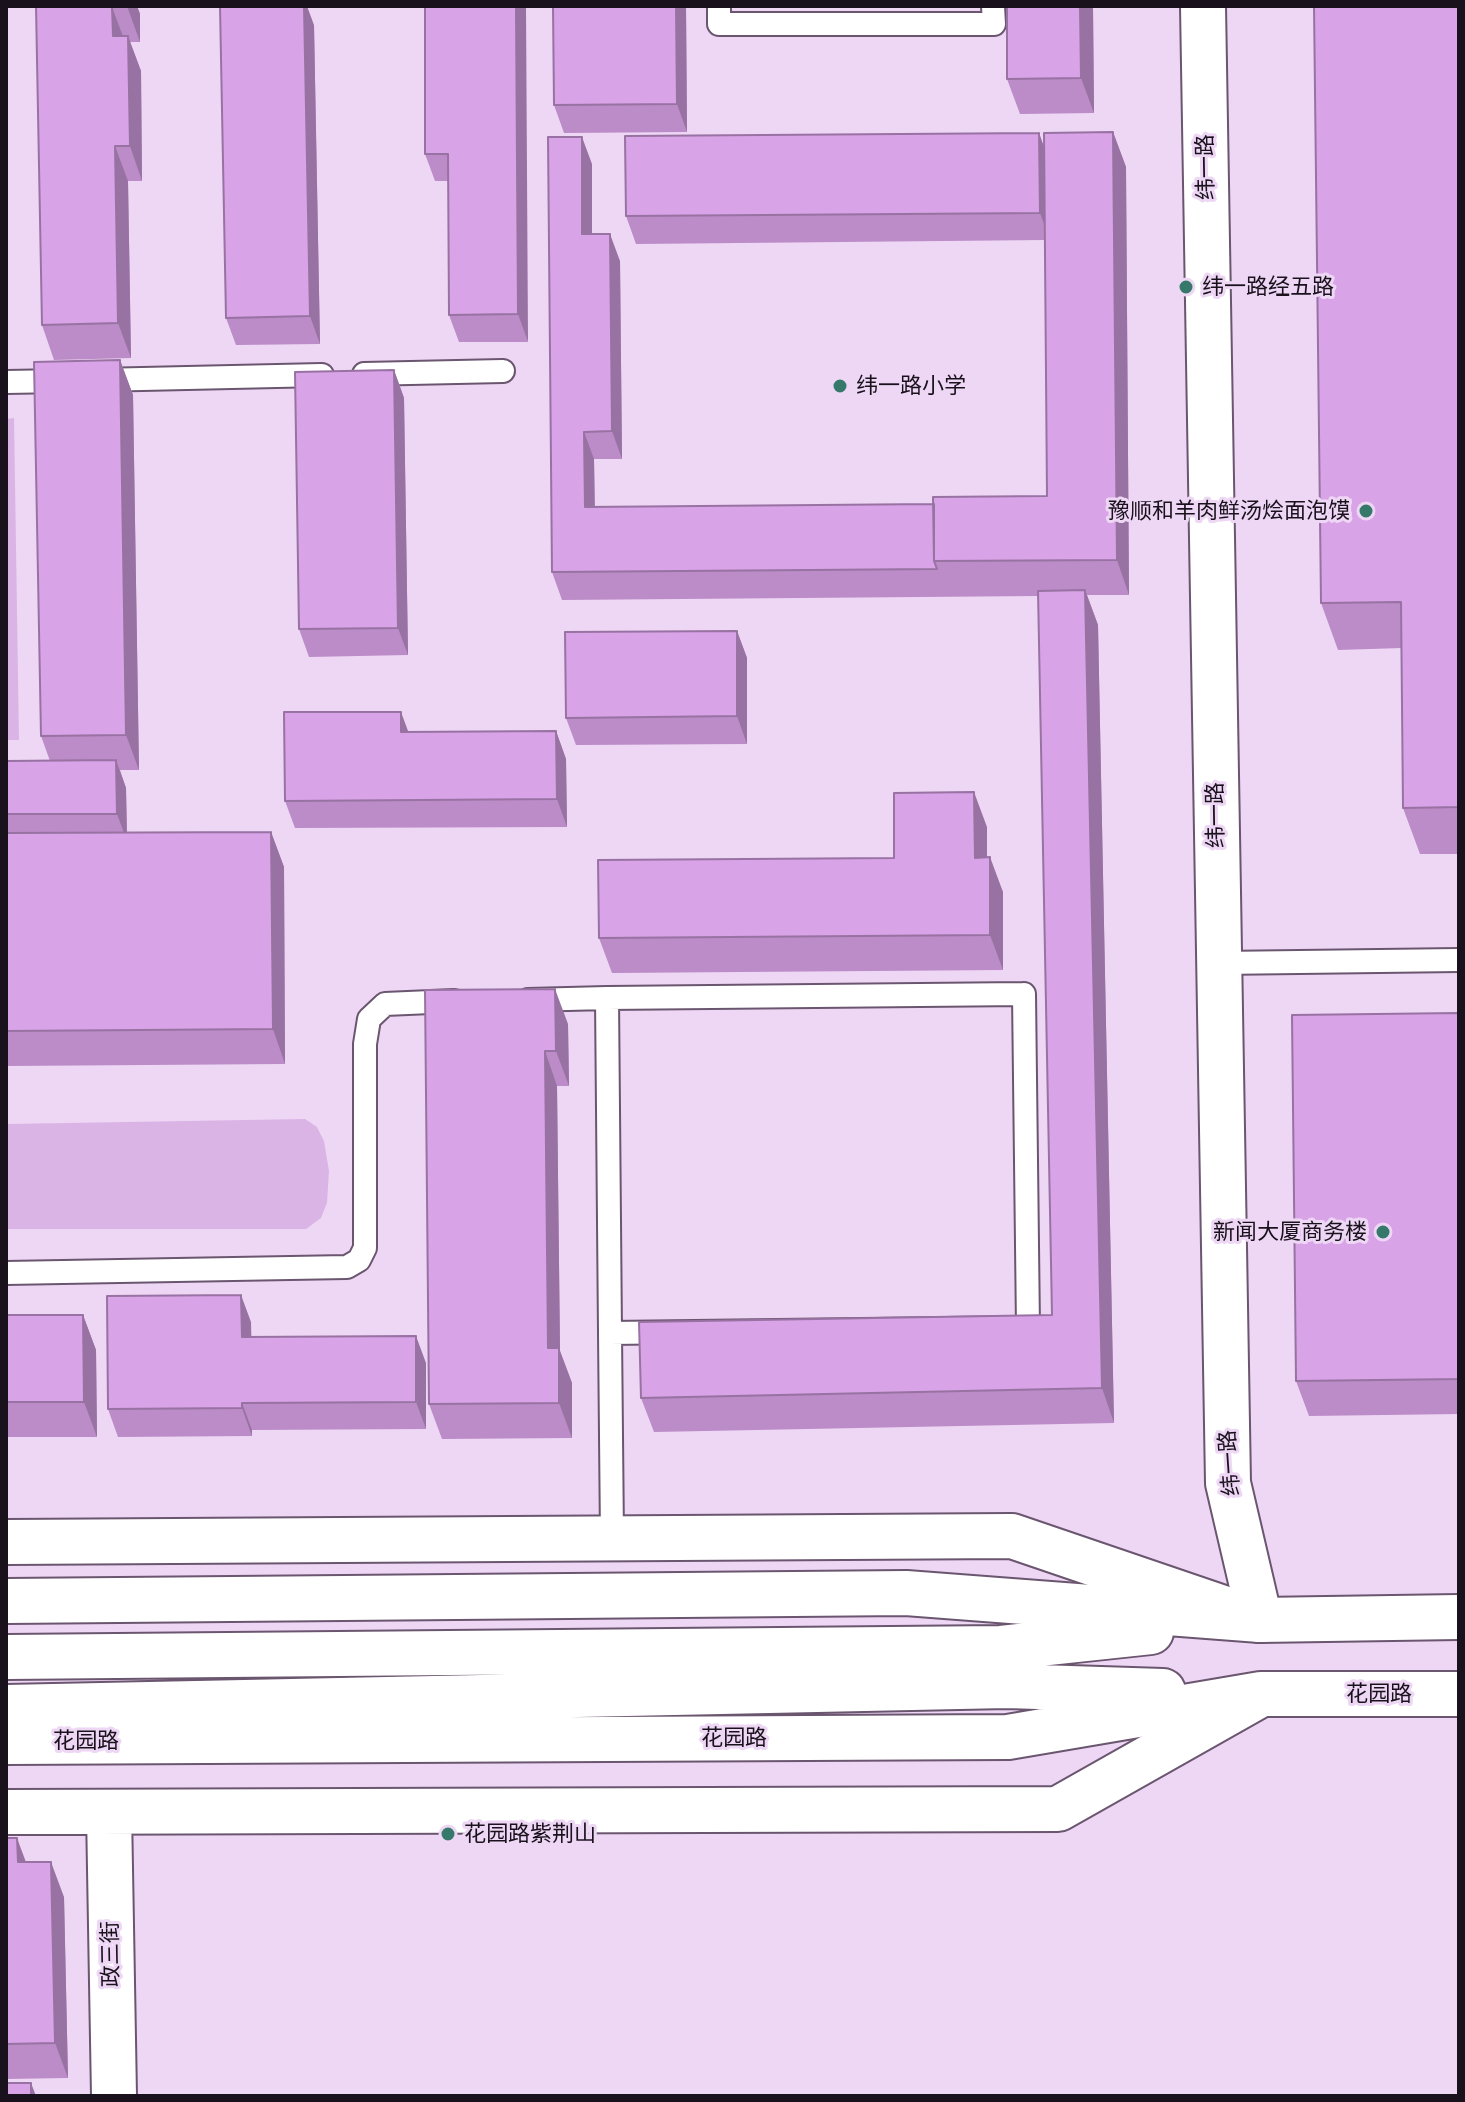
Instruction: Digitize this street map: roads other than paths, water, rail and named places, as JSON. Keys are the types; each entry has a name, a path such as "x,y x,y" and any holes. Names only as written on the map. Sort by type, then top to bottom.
{"main road":[{"name":"纬一路","path":"1203,6 1228,1483 1260,1620"},
{"path":"6,1542 1012,1536 1260,1620"},
{"path":"6,1601 906,1593 1260,1620 1459,1617"},
{"path":"6,1657 1001,1648 1260,1620"},
{"path":"6,1707 1007,1686 1261,1694"},
{"path":"6,1812 1058,1809 1261,1694"},
{"name":"花园路","path":"6,1742 1008,1737 1261,1694 1459,1694"},
{"name":"政三街","path":"109,1812 114,2096"}],"lane":[{"path":"719,6 719,24 994,24 993,6"},
{"path":"6,382 503,371"},
{"path":"1219,963 1459,960"},
{"path":"512,1000 1024,994 1028,1328 610,1333"},
{"path":"607,998 612,1538"},
{"path":"6,1273 347,1267 359,1260 365,1248 365,1044 369,1019 385,1004 480,1001"}],"place":[{"name":"纬一路经五路","path":"1186,287"},
{"name":"纬一路小学","path":"840,386"},
{"name":"豫顺和羊肉鲜汤烩面泡馍","path":"1366,511"},
{"name":"新闻大厦商务楼","path":"1383,1232"},
{"name":"花园路紫荆山","path":"448,1834"}]}
